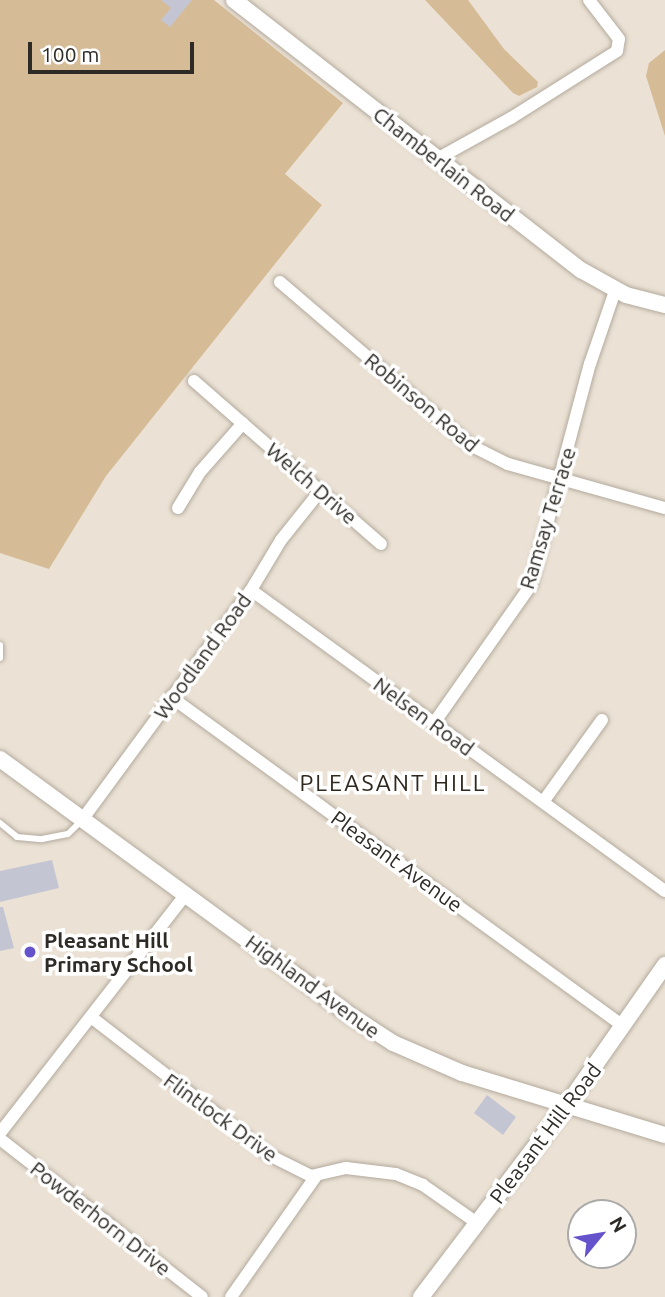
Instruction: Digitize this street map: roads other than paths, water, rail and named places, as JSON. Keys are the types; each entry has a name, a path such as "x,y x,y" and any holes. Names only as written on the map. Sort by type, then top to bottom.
{"street":[{"name":"Chamberlain Road","path":"234,0 573,265 615,290 665,305"},
{"path":"437,159 510,118 617,51 619,39 589,0"},
{"name":"Robinson Road","path":"280,282 470,445 508,464 665,508"},
{"name":"Ramsay Terrace","path":"434,723 526,594 539,562 590,364 615,290"},
{"name":"Welch Drive","path":"194,382 381,544"},
{"path":"178,508 200,472 243,423"},
{"name":"Woodland Road","path":"82,820 251,590 275,549 321,490"},
{"name":"Nelsen Road","path":"251,590 665,891"},
{"name":"Pleasant Avenue","path":"171,697 623,1026"},
{"path":"543,802 602,720"},
{"name":"Highland Avenue","path":"0,759 393,1043 462,1073 665,1135"},
{"path":"0,1133 186,894"},
{"name":"Pleasant Hill Road","path":"421,1297 567,1105 665,965"},
{"name":"Flintlock Drive","path":"91,1017 254,1146 295,1169 316,1176"},
{"name":"Powderhorn Drive","path":"0,1139 202,1297"},
{"path":"231,1297 316,1176 346,1168 396,1174 423,1185 477,1223"}],"lane":[{"path":"0,645 0,658"},
{"path":"0,823 17,837 42,839 68,834 82,820"}],"place":[{"name":"Pleasant Hill Primary School","path":"30,952"}],"district":[{"name":"PLEASANT HILL","path":"393,783"}]}
